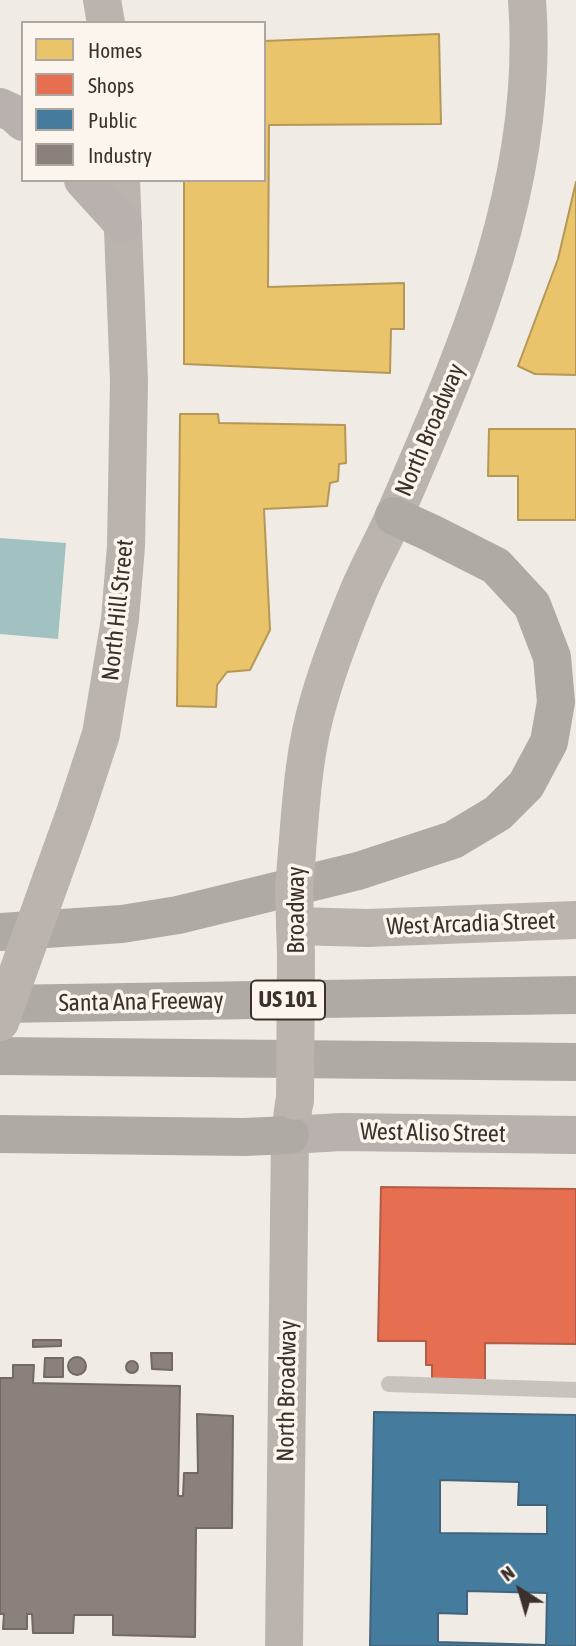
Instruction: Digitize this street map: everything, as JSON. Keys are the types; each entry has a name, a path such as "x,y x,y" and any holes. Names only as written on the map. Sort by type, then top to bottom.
{"highway":[{"path":"0,932 122,924 178,915 358,871 453,840 498,813 526,785 550,742 556,702 552,657 531,605 496,566 394,516"},
{"name":"Santa Ana Freeway","path":"0,1004 576,995"},
{"path":"0,1056 576,1062"},
{"path":"0,1135 244,1137 293,1118"}],"main road":[{"path":"102,0 106,21"},
{"name":"North Broadway","path":"297,852 302,794 318,703 334,651 467,344 489,280 508,211 522,142 529,23 527,0"},
{"path":"0,107 21,120"},
{"path":"85,182 123,224"},
{"name":"North Hill Street","path":"0,1022 101,734 120,619 126,546 129,381 121,182"},
{"name":"Broadway","path":"293,1118 294,877 297,852"},
{"name":"West Arcadia Street","path":"295,926 358,928 576,920"},
{"name":"North Broadway","path":"284,1646 293,1118"},
{"name":"West Aliso Street","path":"293,1118 341,1132 576,1135"}],"lane":[{"path":"389,1384 576,1390"}],"water":[{"path":"0,538 66,543 58,639 0,634"}],"building: Homes":[{"path":"439,34 441,124 269,125 268,287 404,283 404,329 391,329 390,373 184,364 184,182 266,182 266,41"},
{"path":"576,182 576,375 535,374 518,366 558,259"},
{"path":"180,414 218,414 219,423 345,425 346,463 339,464 338,481 330,483 327,506 264,509 270,630 250,670 227,672 217,685 216,707 177,706"},
{"path":"489,429 576,429 576,520 518,520 518,476 488,476"}],"building: Shops":[{"path":"381,1187 576,1189 576,1344 485,1343 485,1382 432,1382 432,1365 426,1365 426,1341 378,1341"}],"building: Public":[{"path":"374,1412 576,1415 576,1646 370,1646","holes":["440,1480 519,1482 518,1505 547,1505 547,1534 440,1533","467,1591 547,1593 546,1645 438,1642 438,1613 467,1614"]}],"building: Industry":[{"path":"33,1340 61,1340 61,1346 33,1347"},
{"path":"151,1353 172,1353 172,1370 152,1369"},
{"path":"77,1357 83,1360 86,1366 83,1372 77,1375 71,1372 68,1366 71,1360"},
{"path":"45,1358 63,1358 63,1377 44,1377"},
{"path":"132,1361 138,1367 132,1373 126,1367"},
{"path":"13,1365 34,1365 33,1383 180,1386 178,1496 183,1496 184,1473 198,1473 197,1414 233,1416 232,1528 196,1528 195,1637 113,1635 113,1615 74,1615 73,1633 33,1633 32,1614 27,1614 27,1629 3,1629 4,1614 0,1614 0,1378 13,1378"}]}
